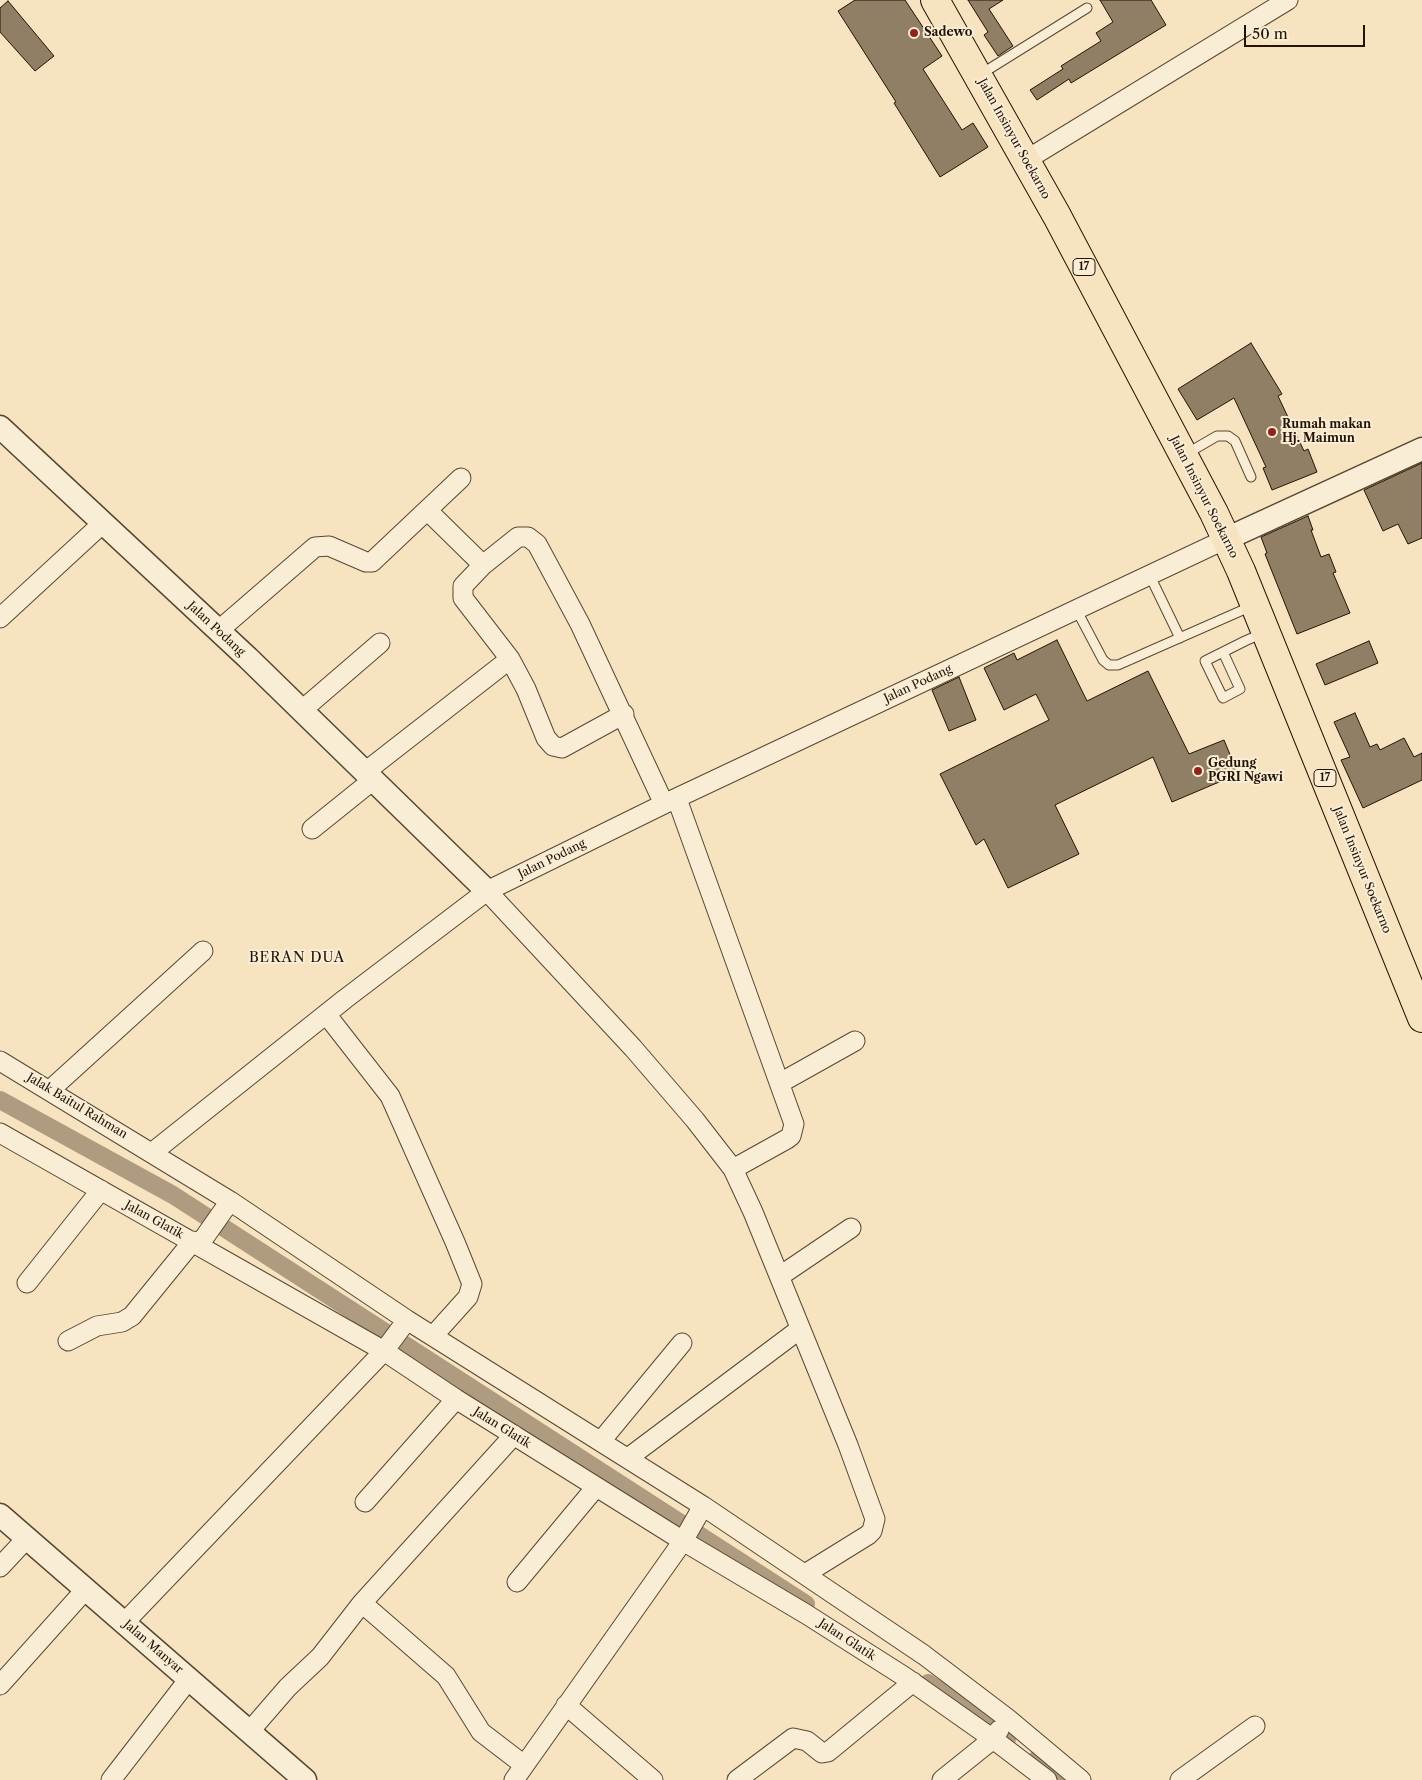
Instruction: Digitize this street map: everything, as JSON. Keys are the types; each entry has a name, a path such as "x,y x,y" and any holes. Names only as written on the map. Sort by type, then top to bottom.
{"highway":[{"name":"Jalan Insinyur Soekarno","path":"935,0 1026,160 1184,455 1226,539 1255,605 1422,1018"}],"street":[{"path":"1026,160 1288,0"},
{"name":"Jalan Podang","path":"0,426 218,631 487,891 670,801 1226,539"},
{"path":"1226,539 1422,449"},
{"path":"218,631 315,547 329,546 366,562 372,562 461,478"},
{"path":"427,510 483,565"},
{"path":"0,618 103,523"},
{"path":"624,714 562,748 553,746 546,738 526,689 510,659 463,598 463,586 483,565 518,537 528,537 537,544 670,801 780,1083 794,1124 791,1136 733,1169"},
{"path":"301,711 380,643"},
{"path":"312,829 369,776 510,659"},
{"path":"153,1152 326,1014 487,891 634,1048 695,1120 733,1169 780,1276 875,1519 872,1531 868,1535 805,1574"},
{"path":"50,1090 202,951"},
{"path":"326,1014 390,1096 472,1284 468,1297 433,1336"},
{"path":"780,1083 855,1041"},
{"name":"Jalak Baitul Rahman","path":"0,1061 153,1152 230,1201 395,1336"},
{"name":"Jalan Glatik","path":"0,1133 101,1190 395,1336 456,1399 596,1487 692,1525 815,1602 1000,1729"},
{"path":"27,1283 101,1190"},
{"path":"68,1341 97,1326 122,1322 132,1316 200,1240 230,1201"},
{"path":"780,1276 851,1228"},
{"path":"628,1458 800,1329"},
{"path":"124,1623 395,1336 433,1336 628,1458 692,1525 805,1574 815,1602 1000,1729 1081,1780"},
{"path":"601,1441 682,1343"},
{"path":"365,1502 456,1399"},
{"path":"249,1732 288,1687 320,1656 362,1603 514,1435"},
{"path":"517,1582 596,1487"},
{"name":"Jalan Manyar","path":"0,1515 305,1780"},
{"path":"362,1603 446,1676 481,1732 519,1773 692,1525"},
{"path":"0,1567 27,1538"},
{"path":"0,1686 86,1589"},
{"path":"737,1780 793,1738 807,1741 822,1753 828,1752 914,1670"},
{"path":"111,1780 189,1679"},
{"path":"566,1705 653,1780"},
{"path":"1180,1780 1255,1726"},
{"path":"942,1780 1000,1729"},
{"path":"1000,1729 1047,1780"}],"lane":[{"path":"978,76 1087,8"},
{"path":"1184,455 1217,436 1228,436 1235,441 1251,477"},
{"path":"1149,574 1180,638"},
{"path":"1076,609 1103,660 1109,666 1118,666 1255,605"},
{"path":"1223,652 1240,689 1223,698 1205,660 1266,632"}],"building":[{"path":"855,0 905,0 942,56 923,69 962,130 973,123 988,147 940,177 894,103 896,102 838,11"},
{"path":"968,0 1003,0 989,9 1013,46 998,56 984,35 988,32"},
{"path":"1100,0 1151,0 1166,25 1071,83 1069,79 1037,100 1030,90 1063,69 1061,66 1101,41 1096,33 1113,22"},
{"path":"8,1 54,56 35,71 0,32 0,8"},
{"path":"1251,343 1282,394 1278,396 1304,451 1308,449 1317,472 1272,490 1263,468 1266,467 1234,398 1197,420 1178,389"},
{"path":"1422,463 1422,538 1408,544 1398,524 1383,531 1364,490"},
{"path":"1308,516 1321,557 1329,554 1336,572 1333,573 1350,613 1297,634 1265,554 1267,553 1261,537"},
{"path":"1057,640 1087,701 1148,671 1189,754 1224,740 1238,774 1172,802 1153,757 1055,805 1079,854 1008,888 984,839 976,845 940,774 1049,720 1036,694 1004,710 984,668 1014,653 1017,660"},
{"path":"1369,641 1378,663 1325,685 1316,664"},
{"path":"959,677 976,720 949,731 932,690"},
{"path":"1355,713 1370,747 1377,744 1380,750 1404,738 1414,757 1422,753 1422,780 1363,808 1341,760 1350,757 1334,722"}],"waterway":[{"path":"0,1100 173,1195 806,1604"},
{"path":"928,1683 970,1710 1007,1739"},
{"path":"1036,1760 1061,1780"}],"place":[{"name":"Sadewo","path":"914,33"},
{"name":"Rumah makan Hj. Maimun","path":"1272,432"},
{"name":"Gedung PGRI Ngawi","path":"1198,771"}],"district":[{"name":"BERAN DUA","path":"297,958"}]}
